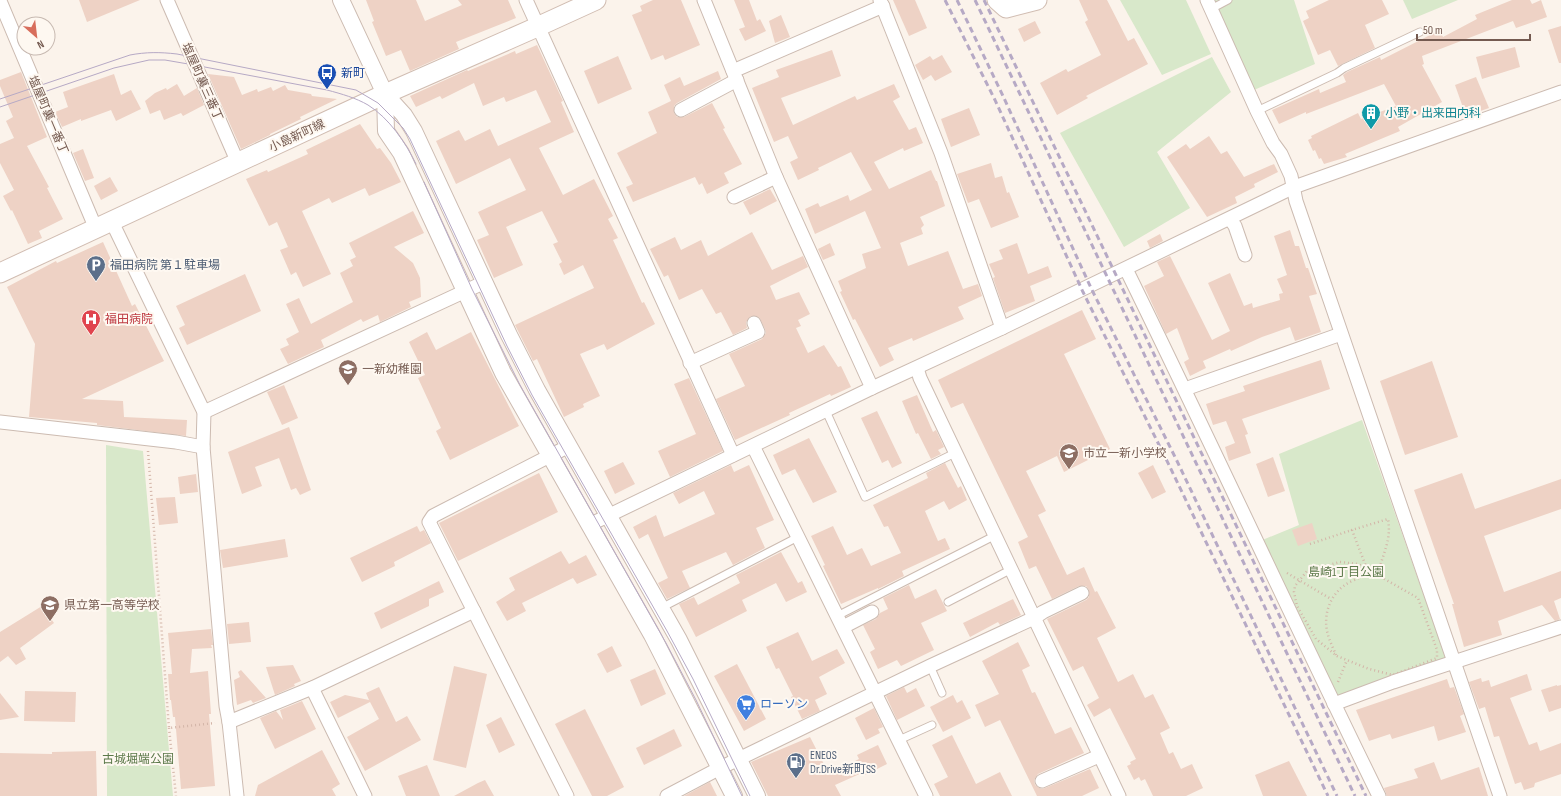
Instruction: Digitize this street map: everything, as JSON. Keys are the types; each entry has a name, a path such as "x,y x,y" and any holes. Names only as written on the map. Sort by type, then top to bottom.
{"main road":[{"name":"小島新町線","path":"0,273 385,94 596,0"},
{"path":"997,0 1006,8 1037,0"}],"street":[{"name":"塩屋町裏三番丁","path":"166,0 238,163"},
{"path":"341,0 385,94 404,115 414,131 537,390 679,640 757,796"},
{"path":"526,0 733,456"},
{"path":"704,0 776,177 872,388"},
{"name":"塩屋町裏一番丁","path":"0,1 104,225 204,412"},
{"path":"681,110 735,76 881,3 940,153 1002,328"},
{"path":"1209,4 1257,112 1273,144 1281,154 1291,176 1296,200 1341,334 1500,796"},
{"path":"589,525 872,388 1126,269 1294,187 1561,92"},
{"path":"385,94 386,131 401,153 503,373 670,668 734,796"},
{"path":"734,197 776,177"},
{"path":"1230,218 1235,226 1245,255"},
{"path":"1126,269 1185,389 1379,796"},
{"path":"237,796 226,706 203,447 204,412 485,282"},
{"path":"690,363 758,332 754,323"},
{"path":"1185,389 1341,334"},
{"path":"917,368 920,378 1010,570 1119,796"},
{"path":"0,422 203,447"},
{"path":"567,796 429,522 433,516 569,446"},
{"path":"753,446 926,796"},
{"path":"667,796 720,768 930,666 1034,618 1082,593"},
{"path":"229,722 312,688 474,611"},
{"path":"840,621 872,612"},
{"path":"1334,704 1454,662 1561,627"},
{"path":"312,688 365,796"},
{"path":"1042,780 1099,756"}],"lane":[{"path":"1209,4 1228,0"},
{"path":"1257,112 1420,32"},
{"path":"826,411 865,497 955,453"},
{"path":"840,621 994,536"},
{"path":"661,608 798,537"},
{"path":"948,602 1010,570"},
{"path":"930,666 942,693"},
{"path":"899,740 932,725"}],"path":[{"path":"147,439 169,728 176,796"},
{"path":"1310,544 1388,519 1390,531 1378,575"},
{"path":"1352,530 1367,569"},
{"path":"1340,562 1358,564 1367,569 1418,598 1437,650 1438,658 1393,675 1369,669 1337,656 1316,639 1297,606 1294,592 1298,579 1306,571 1340,562"},
{"path":"1337,656 1328,637 1326,620 1328,603 1347,583 1367,574 1378,575"},
{"path":"1298,579 1331,599"},
{"path":"169,728 229,722"}],"green space":[{"path":"1120,0 1186,0 1211,54 1162,75"},
{"path":"1211,0 1294,0 1315,64 1254,90"},
{"path":"1403,0 1458,0 1412,19"},
{"path":"1212,57 1231,92 1157,152 1190,208 1124,247 1060,133"},
{"name":"島崎1丁目公園","path":"1362,420 1447,661 1334,699 1260,541 1299,525 1279,454"},
{"name":"古城堀端公園","path":"106,445 143,451 173,796 107,796"}],"building":[{"path":"79,0 140,0 87,22"},
{"path":"366,0 416,0 425,21 462,5 458,0 508,0 516,18 456,42 459,49 410,71 401,50 386,56 372,22 374,21"},
{"path":"653,0 681,0 700,45 665,60 663,55 651,60 632,15 642,11 640,6"},
{"path":"734,0 749,0 757,21 760,19 766,31 745,41 739,29 745,27"},
{"path":"893,0 915,0 927,28 909,36"},
{"path":"1079,0 1107,0 1128,41 1134,38 1148,64 1086,96 1088,98 1057,115 1040,83 1066,69 1068,72 1101,55 1085,22 1088,20"},
{"path":"1329,0 1382,0 1389,14 1365,25 1375,48 1338,66 1330,50 1318,55 1303,21 1309,18 1306,11"},
{"path":"1512,0 1530,0 1532,4 1541,0 1547,17 1516,28 1513,21 1422,56 1424,64 1422,65 1442,102 1398,127 1400,131 1345,154 1347,157 1324,164 1321,158 1319,159 1315,150 1313,151 1308,140 1312,138 1311,136 1358,113 1361,119 1396,106 1384,84 1306,114 1306,112 1279,124 1272,110 1319,89 1320,93 1346,82 1343,75 1347,72 1380,57 1381,60 1440,30 1443,37 1477,19 1475,15"},
{"path":"781,15 790,37 775,43 769,21"},
{"path":"1035,21 1041,33 1024,42 1018,29"},
{"path":"1561,26 1561,63 1559,63 1548,30"},
{"path":"537,45 563,101 561,102 574,132 539,148 563,195 594,179 613,216 608,219 618,238 613,240 642,303 644,302 655,324 607,350 604,344 580,354 600,396 583,404 584,407 564,417 537,359 533,361 515,325 594,288 583,265 564,275 559,264 562,262 553,244 558,242 542,211 506,227 523,265 494,278 477,240 489,235 478,212 526,190 510,158 456,184 436,141 459,130 465,141 490,129 498,146 551,122 536,90 506,102 504,97 483,106 474,83 442,99 440,96 416,107 410,96 467,70 468,71 515,51 516,54"},
{"path":"1515,47 1520,67 1482,79 1476,57"},
{"path":"832,50 841,76 781,98 793,125 855,96 857,100 894,84 900,97 893,101 909,130 916,127 923,143 904,151 903,148 874,162 889,189 931,170 937,181 945,206 920,217 924,225 921,228 923,234 900,243 908,266 948,251 963,289 978,284 982,296 958,307 964,319 913,341 912,338 888,348 894,360 880,367 855,319 853,320 840,292 842,291 838,281 866,268 862,254 881,248 865,211 815,234 805,209 818,203 820,207 848,195 850,201 872,190 851,152 818,168 819,170 798,180 790,162 798,158 788,136 774,142 752,88 779,77 776,70"},
{"path":"942,55 952,72 935,81 931,75 923,80 915,65 930,56 933,60"},
{"path":"618,56 632,89 598,104 584,71"},
{"path":"718,71 721,79 677,103 674,106 674,113 677,117 684,117 712,103 725,128 723,129 742,164 724,173 729,183 707,194 702,183 699,185 695,177 633,202 626,187 633,184 617,153 657,133 648,112 671,101 664,85 680,77 684,86"},
{"path":"21,72 47,137 27,146 49,187 47,188 63,219 39,231 42,238 28,244 12,210 11,211 3,196 14,190 0,163 0,144 14,138 6,121 13,117 0,86 0,80"},
{"path":"114,74 121,95 131,90 141,109 116,121 111,110 81,121 81,119 62,127 55,112 68,107 63,92"},
{"path":"208,74 234,77 242,95 257,89 258,92 271,87 273,91 285,85 288,90 311,94 312,96 337,99 241,149"},
{"path":"1476,77 1489,108 1466,116 1455,85"},
{"path":"177,84 184,96 197,88 204,105 183,116 181,113 164,120 160,110 150,114 145,101 155,93 166,88 167,90"},
{"path":"969,108 980,135 951,147 941,119"},
{"path":"360,124 377,149 380,148 391,163 401,182 369,196 365,188 332,203 329,198 302,211 331,274 303,287 296,272 291,275 280,250 288,247 277,222 269,226 246,179 267,170 268,172 308,154 306,150"},
{"path":"1209,136 1221,154 1227,151 1244,177 1274,164 1278,172 1254,184 1255,187 1235,197 1237,203 1207,217 1167,157 1186,144 1190,149"},
{"path":"83,149 94,178 85,181 73,153"},
{"path":"991,163 995,178 1002,176 1007,193 1009,192 1019,217 991,228 979,199 968,203 957,174"},
{"path":"110,177 118,191 101,200 94,186"},
{"path":"770,189 777,201 750,215 743,202"},
{"path":"413,211 424,233 394,247 413,263 420,278 421,297 409,302 411,307 380,322 378,315 363,322 361,319 321,340 324,347 288,364 280,349 289,345 286,339 299,332 286,304 299,298 311,324 353,302 340,273 353,266 350,260 356,257 349,243"},
{"path":"1290,230 1295,246 1299,246 1317,294 1309,296 1321,332 1295,341 1290,327 1262,337 1231,351 1230,349 1203,361 1206,368 1190,376 1184,362 1189,359 1177,328 1166,334 1144,286 1164,276 1157,262 1170,256 1212,340 1230,331 1208,283 1230,273 1244,306 1252,303 1253,308 1280,300 1279,294 1283,293 1277,279 1287,275 1274,236"},
{"path":"752,232 772,270 803,256 808,267 770,286 776,300 799,292 810,314 798,320 801,326 796,328 808,353 824,345 838,367 841,366 851,387 831,396 830,394 789,413 790,415 735,440 716,399 745,386 729,354 762,339 766,333 765,329 759,317 751,316 746,322 747,328 733,335 721,312 716,314 702,289 679,300 668,275 664,277 650,249 675,237 681,250 701,240 708,256"},
{"path":"1160,234 1163,241 1150,248 1147,241"},
{"name":"福田病院","path":"103,242 132,306 135,304 164,361 82,399 123,401 124,417 187,420 186,436 97,425 97,423 29,417 35,344 7,287 56,261 57,263"},
{"path":"830,243 835,255 823,260 818,249"},
{"path":"1017,243 1028,274 1048,266 1052,277 1030,286 1035,301 1005,313 993,278 995,277 989,264 1003,259 999,250"},
{"path":"245,274 261,311 187,345 179,328 185,325 176,306"},
{"path":"1082,310 1096,339 1064,354 1110,449 1064,472 1057,456 1026,471 1046,511 1038,515 1067,575 1084,567 1095,592 1097,591 1116,628 1097,638 1118,682 1133,674 1145,698 1153,694 1170,728 1160,733 1169,754 1173,752 1181,769 1192,764 1203,788 1186,796 1153,796 1145,779 1141,781 1139,777 1134,780 1127,766 1131,764 1130,762 1136,759 1110,708 1094,717 1087,705 1099,698 1083,666 1073,671 1047,619 1086,600 1089,597 1089,590 1086,586 1079,586 1052,599 1036,566 1029,569 1018,542 1028,537 963,403 951,408 938,380"},
{"path":"427,332 436,350 471,332 519,426 450,460 436,431 441,428 418,378 425,375 409,342"},
{"path":"1321,360 1330,389 1242,419 1248,434 1245,435 1251,453 1229,461 1225,447 1235,443 1226,421 1213,425 1206,404 1245,391 1243,386"},
{"path":"1432,361 1458,437 1405,455 1380,381"},
{"path":"689,378 723,451 670,477 658,451 696,434 674,384"},
{"path":"284,385 298,418 282,425 267,392"},
{"path":"917,395 933,432 936,430 944,447 938,450 941,454 931,459 918,433 916,434 902,401"},
{"path":"877,411 902,463 892,468 888,460 882,463 861,418"},
{"path":"289,427 311,490 300,495 296,488 291,490 279,458 255,467 262,486 242,494 228,452"},
{"path":"809,438 837,492 813,503 795,469 782,475 773,455"},
{"path":"1273,457 1285,491 1268,497 1256,464"},
{"path":"623,462 635,484 615,494 604,471"},
{"path":"945,463 958,488 961,486 967,500 949,510 944,501 925,511 938,541 945,538 950,549 902,571 904,576 878,589 841,604 811,536 833,526 847,555 862,548 871,566 901,553 888,526 884,527 873,505 928,478 926,473"},
{"path":"731,465 734,472 749,465 774,520 756,528 765,548 733,565 726,552 682,571 690,588 667,599 658,583 668,578 648,534 639,539 633,527 656,515 664,537 715,514 704,491 679,504 673,493"},
{"path":"1153,465 1166,492 1152,499 1138,473"},
{"path":"539,473 558,512 458,561 439,523"},
{"path":"1462,473 1475,509 1561,479 1561,509 1484,536 1504,592 1561,571 1561,598 1554,601 1560,619 1555,621 1542,605 1498,621 1502,635 1464,647 1452,604 1454,604 1414,490"},
{"path":"196,474 198,492 180,494 178,477"},
{"path":"175,497 178,523 159,525 156,498"},
{"path":"1312,523 1317,539 1298,546 1292,530"},
{"path":"417,526 420,532 424,530 431,543 394,562 395,566 362,582 350,558"},
{"path":"285,539 288,557 223,568 220,550"},
{"path":"561,551 569,564 586,555 597,575 577,584 573,578 522,603 526,611 507,621 496,602 515,590 509,578"},
{"path":"781,552 798,583 802,581 807,592 786,602 776,583 742,600 747,611 696,637 679,604 694,597 698,605 740,583 736,575"},
{"path":"439,581 444,592 429,599 429,606 381,629 374,613"},
{"path":"909,585 915,599 936,589 947,611 921,623 934,650 901,666 897,660 878,669 870,652 875,649 863,625 876,619 880,613 888,609 883,598"},
{"path":"1013,599 1021,615 1000,625 998,622 970,637 963,623"},
{"path":"42,606 54,623 20,648 26,659 16,665 8,656 0,662 0,632"},
{"path":"249,622 251,642 229,644 227,624"},
{"path":"211,629 212,648 192,649 190,673 208,671 211,714 209,714 215,786 181,789 175,717 173,717 170,700 168,674 172,674 168,633"},
{"path":"798,632 812,661 837,649 845,663 819,677 827,694 815,700 820,711 802,719 791,697 793,696 779,668 776,669 766,647"},
{"path":"1018,642 1030,666 1022,670 1032,693 1035,692 1055,734 1071,727 1084,753 1038,774 1034,780 1035,785 1041,789 1045,788 1090,769 1099,788 1082,796 1037,796 1000,720 985,727 975,705 999,694 982,661"},
{"path":"612,646 622,666 607,673 597,654"},
{"path":"737,664 766,719 744,731 714,676"},
{"path":"293,665 301,681 294,684 295,686 275,695 266,667"},
{"path":"454,666 487,674 466,768 433,760"},
{"path":"655,669 666,694 641,706 630,680"},
{"path":"241,670 266,698 253,703 251,700 237,705 234,680 240,677 238,672"},
{"path":"1527,674 1532,690 1510,698 1529,745 1537,742 1540,751 1561,743 1561,774 1535,783 1534,787 1524,790 1521,782 1515,784 1499,736 1494,737 1485,707 1479,709 1469,682 1481,678 1482,682 1489,680 1491,687"},
{"path":"1447,679 1450,688 1454,687 1464,714 1460,716 1466,732 1438,741 1434,726 1392,739 1390,734 1369,741 1356,710"},
{"path":"1561,685 1561,708 1549,712 1541,690"},
{"path":"379,687 396,722 407,716 421,740 365,771 347,737 379,719 370,702 338,718 330,702 345,695 369,700 366,693"},
{"path":"904,687 907,693 916,688 925,706 897,720 886,696"},
{"path":"25,691 76,692 75,722 24,721"},
{"path":"0,693 19,717 0,720"},
{"path":"953,695 957,703 962,700 971,718 943,732 930,707"},
{"path":"302,701 316,729 275,749 260,718 276,711 283,720 280,710"},
{"path":"874,708 883,727 878,729 880,733 866,740 855,718"},
{"path":"585,709 624,787 607,796 592,796 555,724"},
{"path":"501,717 515,745 499,753 486,725"},
{"path":"674,729 682,746 644,765 636,748"},
{"path":"952,735 976,784 1000,772 1012,796 940,796 934,784 948,777 932,745"},
{"name":"ENEOS Dr.Drive新町SS","path":"810,737 829,774 859,759 857,755 878,745 887,764 865,775 864,772 835,785 841,796 768,796 751,762"},
{"path":"322,750 340,784 332,789 336,796 255,796 258,785"},
{"path":"96,751 97,796 0,796 0,753 52,754 52,752"},
{"path":"1289,761 1307,796 1263,796 1255,775"},
{"path":"1434,762 1441,780 1479,767 1488,796 1387,796 1384,788 1418,778 1414,769"},
{"path":"427,765 440,796 406,796 398,776"},
{"path":"485,780 494,796 454,796 478,783"},
{"path":"710,782 717,796 684,796"}],"tram line":[{"path":"0,99 130,55 159,53 177,54 356,90 378,103 403,128 410,139 507,346 532,395 667,631 693,679 750,796"},
{"path":"0,107 114,68 149,60 165,60 327,90 359,100 376,110 390,124 402,140 416,164"},
{"path":"424,182 472,289 520,385 666,643 696,700 742,796"}],"railway":[{"path":"945,0 995,100 1083,292 1169,465 1328,796"},
{"path":"957,0 1003,96 1091,288 1177,461 1337,796"},
{"path":"975,0 1355,796"},
{"path":"984,0 1366,796"}],"place":[{"name":"新町","path":"327,90"},
{"name":"小野・出来田内科","path":"1371,130"},
{"name":"福田病院 第１駐車場","path":"96,282"},
{"name":"福田病院","path":"91,336"},
{"name":"一新幼稚園","path":"348,386"},
{"name":"市立一新小学校","path":"1069,470"},
{"name":"県立第一高等学校","path":"50,622"},
{"name":"ローソン","path":"746,721"},
{"name":"ENEOS Dr.Drive新町SS","path":"796,779"}]}
